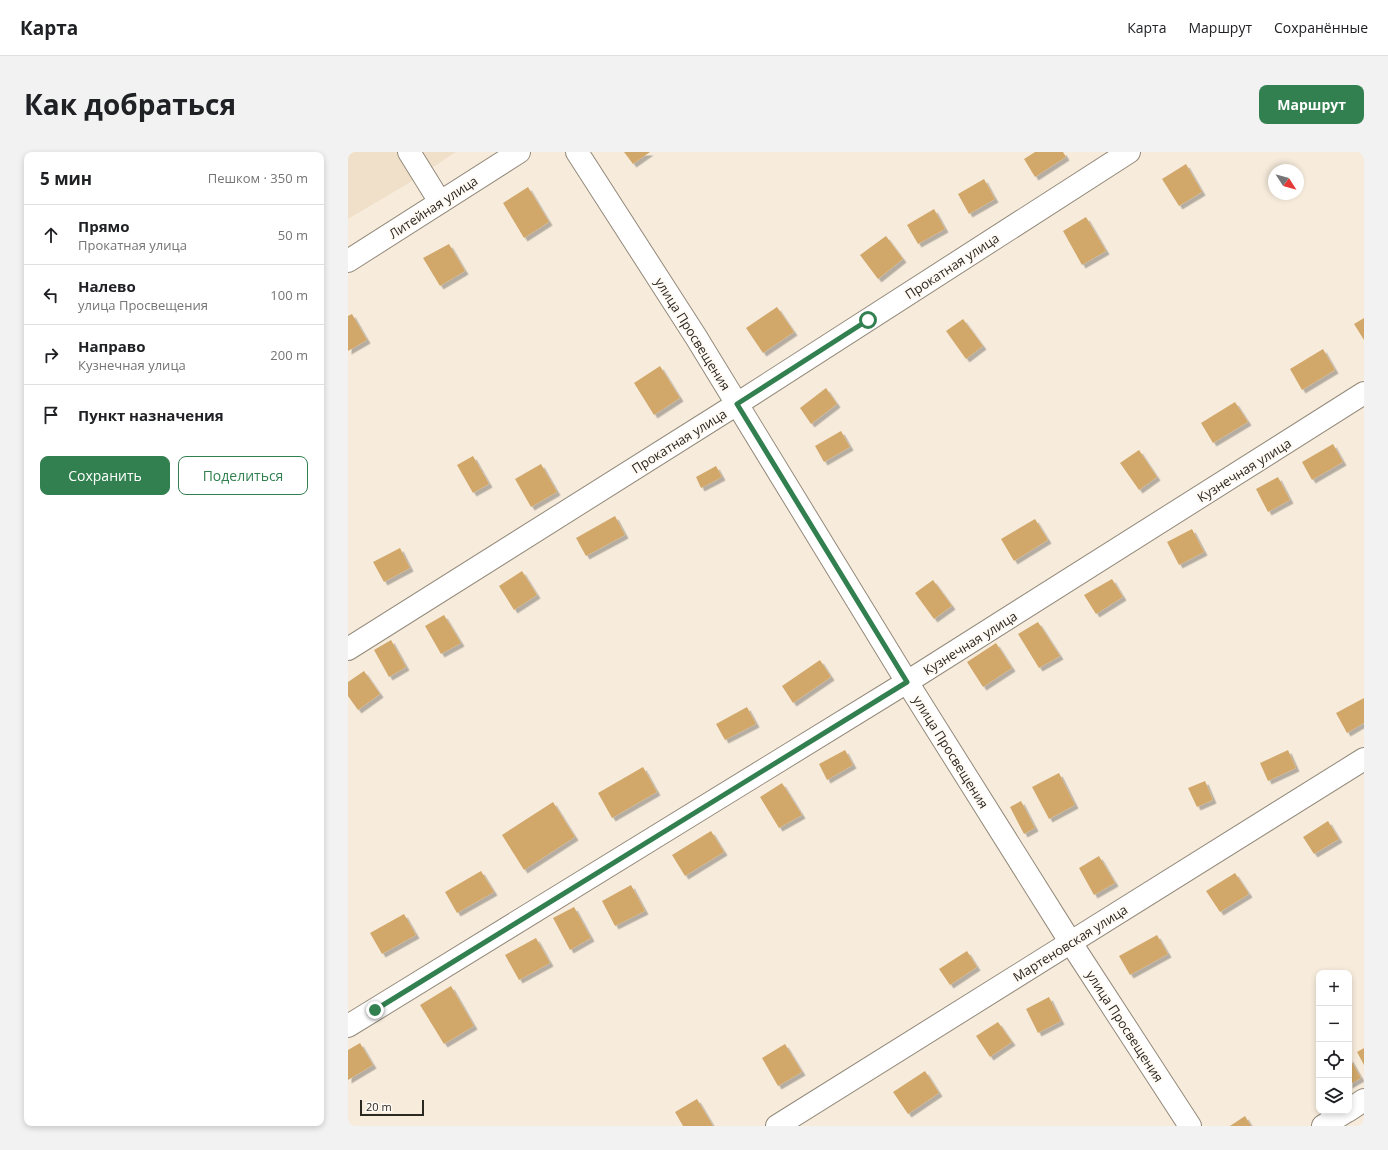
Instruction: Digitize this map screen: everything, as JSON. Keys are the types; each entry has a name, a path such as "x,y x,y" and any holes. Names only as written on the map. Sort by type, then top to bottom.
{"street":[{"path":"409,152 440,202"},
{"name":"Литейная улица","path":"348,261 519,152"},
{"name":"улица Просвещения","path":"577,152 696,337 907,682 1070,943 1190,1126"},
{"name":"Прокатная улица","path":"348,649 737,404 1130,152"},
{"name":"Кузнечная улица","path":"348,1026 907,682 1364,394"},
{"name":"Мартеновская улица","path":"777,1126 1364,759"},
{"path":"1352,1108 1364,1100"},
{"path":"1323,1126 1342,1114"}],"shaded area":[{"path":"348,152 456,152 409,183 348,219"}],"building":[{"path":"624,152 650,152 633,164"},
{"path":"1035,152 1063,152 1066,157 1035,177 1024,159"},
{"path":"1186,164 1202,192 1179,206 1162,179"},
{"path":"984,179 995,199 969,214 958,194"},
{"path":"528,187 549,222 524,238 503,203"},
{"path":"934,209 945,229 918,244 907,225"},
{"path":"1086,217 1106,251 1082,265 1063,231"},
{"path":"886,236 903,259 878,279 860,255"},
{"path":"449,244 465,271 440,286 423,258"},
{"path":"777,307 794,332 763,353 746,328"},
{"path":"352,314 367,340 348,351 348,316"},
{"path":"1364,318 1364,340 1354,324"},
{"path":"963,319 983,346 966,359 946,331"},
{"path":"1323,349 1335,370 1302,390 1290,369"},
{"path":"660,366 680,398 654,415 634,383"},
{"path":"826,388 837,404 811,424 800,408"},
{"path":"1235,402 1248,422 1213,443 1201,423"},
{"path":"841,431 850,447 824,462 815,446"},
{"path":"1333,444 1343,462 1312,480 1302,462"},
{"path":"1139,450 1157,477 1139,490 1120,463"},
{"path":"473,456 489,484 473,493 457,465"},
{"path":"541,464 557,492 531,507 515,479"},
{"path":"716,466 722,477 701,488 696,477"},
{"path":"1278,477 1290,500 1268,512 1256,489"},
{"path":"615,516 625,535 586,556 576,538"},
{"path":"1035,519 1048,540 1014,561 1001,539"},
{"path":"1192,529 1204,552 1179,565 1167,542"},
{"path":"400,548 410,568 384,582 373,562"},
{"path":"522,571 537,595 514,610 499,586"},
{"path":"1112,579 1123,597 1096,614 1084,595"},
{"path":"933,580 952,606 934,619 915,593"},
{"path":"444,615 461,643 441,654 425,626"},
{"path":"1038,622 1060,656 1039,668 1018,634"},
{"path":"391,640 406,667 389,677 374,650"},
{"path":"996,643 1012,668 983,687 967,662"},
{"path":"820,660 831,677 793,703 782,686"},
{"path":"364,671 380,694 358,710 348,696 348,682"},
{"path":"1364,698 1364,723 1347,733 1336,713"},
{"path":"747,707 756,724 725,740 716,724"},
{"path":"845,750 853,765 827,780 819,764"},
{"path":"1288,750 1296,768 1268,781 1260,763"},
{"path":"643,767 657,792 612,818 598,793"},
{"path":"1059,773 1075,805 1049,819 1032,787"},
{"path":"1205,781 1213,800 1197,807 1188,788"},
{"path":"782,783 802,815 779,828 760,797"},
{"path":"1021,801 1035,828 1024,834 1010,807"},
{"path":"553,802 575,837 524,870 502,835"},
{"path":"1328,821 1339,839 1314,854 1303,837"},
{"path":"711,831 724,852 685,876 672,855"},
{"path":"1099,856 1115,883 1094,895 1079,868"},
{"path":"481,871 494,892 457,913 445,892"},
{"path":"1235,873 1249,894 1220,912 1206,891"},
{"path":"631,885 645,911 615,926 602,901"},
{"path":"574,907 591,938 570,950 553,918"},
{"path":"404,914 416,935 382,954 370,933"},
{"path":"1157,935 1168,954 1130,975 1119,956"},
{"path":"536,938 550,963 519,980 505,955"},
{"path":"967,951 977,967 950,985 939,969"},
{"path":"451,986 474,1026 444,1044 420,1005"},
{"path":"1049,997 1061,1021 1038,1033 1026,1009"},
{"path":"998,1022 1012,1042 990,1057 976,1036"},
{"path":"360,1043 373,1065 348,1080 348,1050"},
{"path":"785,1044 802,1072 778,1086 762,1058"},
{"path":"1364,1048 1364,1065 1357,1052"},
{"path":"1352,1062 1361,1078 1352,1083"},
{"path":"925,1071 939,1093 908,1114 893,1092"},
{"path":"697,1099 713,1126 683,1126 675,1112"},
{"path":"1245,1116 1251,1126 1230,1126"}],"route":[{"path":"375,1010 907,682 737,404 868,320"}]}
